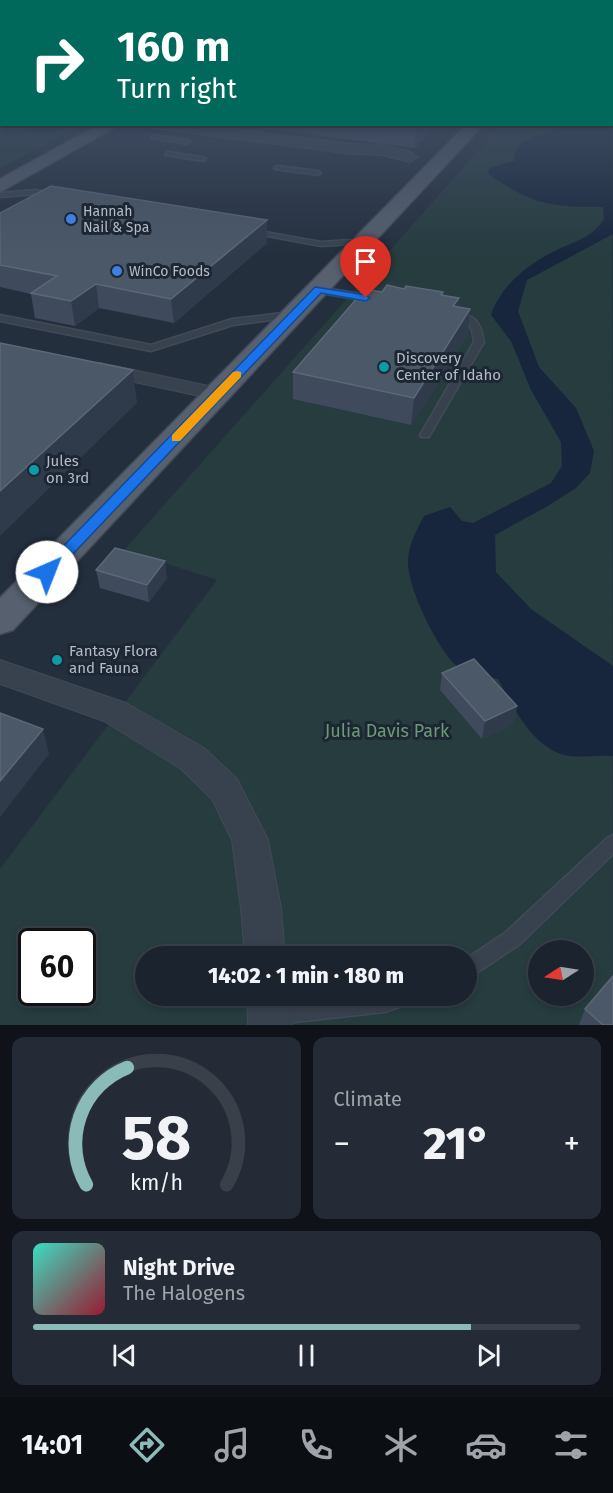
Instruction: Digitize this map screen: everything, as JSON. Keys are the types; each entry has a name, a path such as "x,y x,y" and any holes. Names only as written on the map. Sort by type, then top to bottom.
{"main road":[{"path":"0,186 48,160"},
{"path":"0,621 441,162"}],"street":[{"path":"428,160 441,162"},
{"path":"79,365 218,394"},
{"path":"0,672 115,712 192,758 225,789 250,840 261,908 264,946"}],"lane":[{"path":"277,168 318,173"},
{"path":"0,195 30,192 56,197"},
{"path":"247,230 321,244 362,244"},
{"path":"318,290 380,300"},
{"path":"425,435 479,342 476,325 468,318 441,311"},
{"path":"0,318 151,348 232,322 295,314"},
{"path":"477,963 513,938 613,843"},
{"path":"269,1012 339,1006"}],"green space":[{"path":"0,160 16,160 0,168"},
{"name":"Julia Davis Park","path":"470,160 612,160 613,1025 0,1025 0,869 217,580 124,550"}],"water":[{"path":"612,160 613,234 527,280 518,311 539,367 576,408 594,451 590,473 576,488 495,535 496,572 531,609 613,666 613,756 572,756 561,754 550,748 540,741 523,722 498,679 466,672 458,667 441,647 433,633 412,585 409,570 408,559 412,542 424,516 450,507 462,521 473,523 551,483 562,466 561,442 531,390 511,341 491,315 503,292 520,274 541,259 596,229 604,219 603,207 549,204 529,198 488,174 489,168 514,161"}],"building":[{"name":"WinCo Foods","path":"51,186 267,220 171,299 96,284 71,301 31,293 57,276 0,265 0,213"},
{"name":"Discovery Center of Idaho","path":"387,285 404,289 406,286 443,292 441,295 459,298 453,306 470,309 414,398 293,372 365,289 382,292"},
{"path":"0,343 133,370 0,491"},
{"path":"115,548 165,561 147,585 96,570"},
{"path":"474,659 517,706 485,721 442,673"},
{"path":"0,713 43,729 0,781"},
{"path":"613,976 613,1025 603,1025 585,1009 588,1006 594,1006 594,998"}],"slow traffic":[{"path":"176,438 237,374"}],"place":[{"name":"Hannah Nail & Spa","path":"71,219"},
{"name":"WinCo Foods","path":"117,271"},
{"name":"Discovery Center of Idaho","path":"384,367"},
{"name":"Jules on 3rd","path":"34,470"},
{"name":"Fantasy Flora and Fauna","path":"57,660"}],"route":[{"path":"47,572 318,290 366,298"}]}
